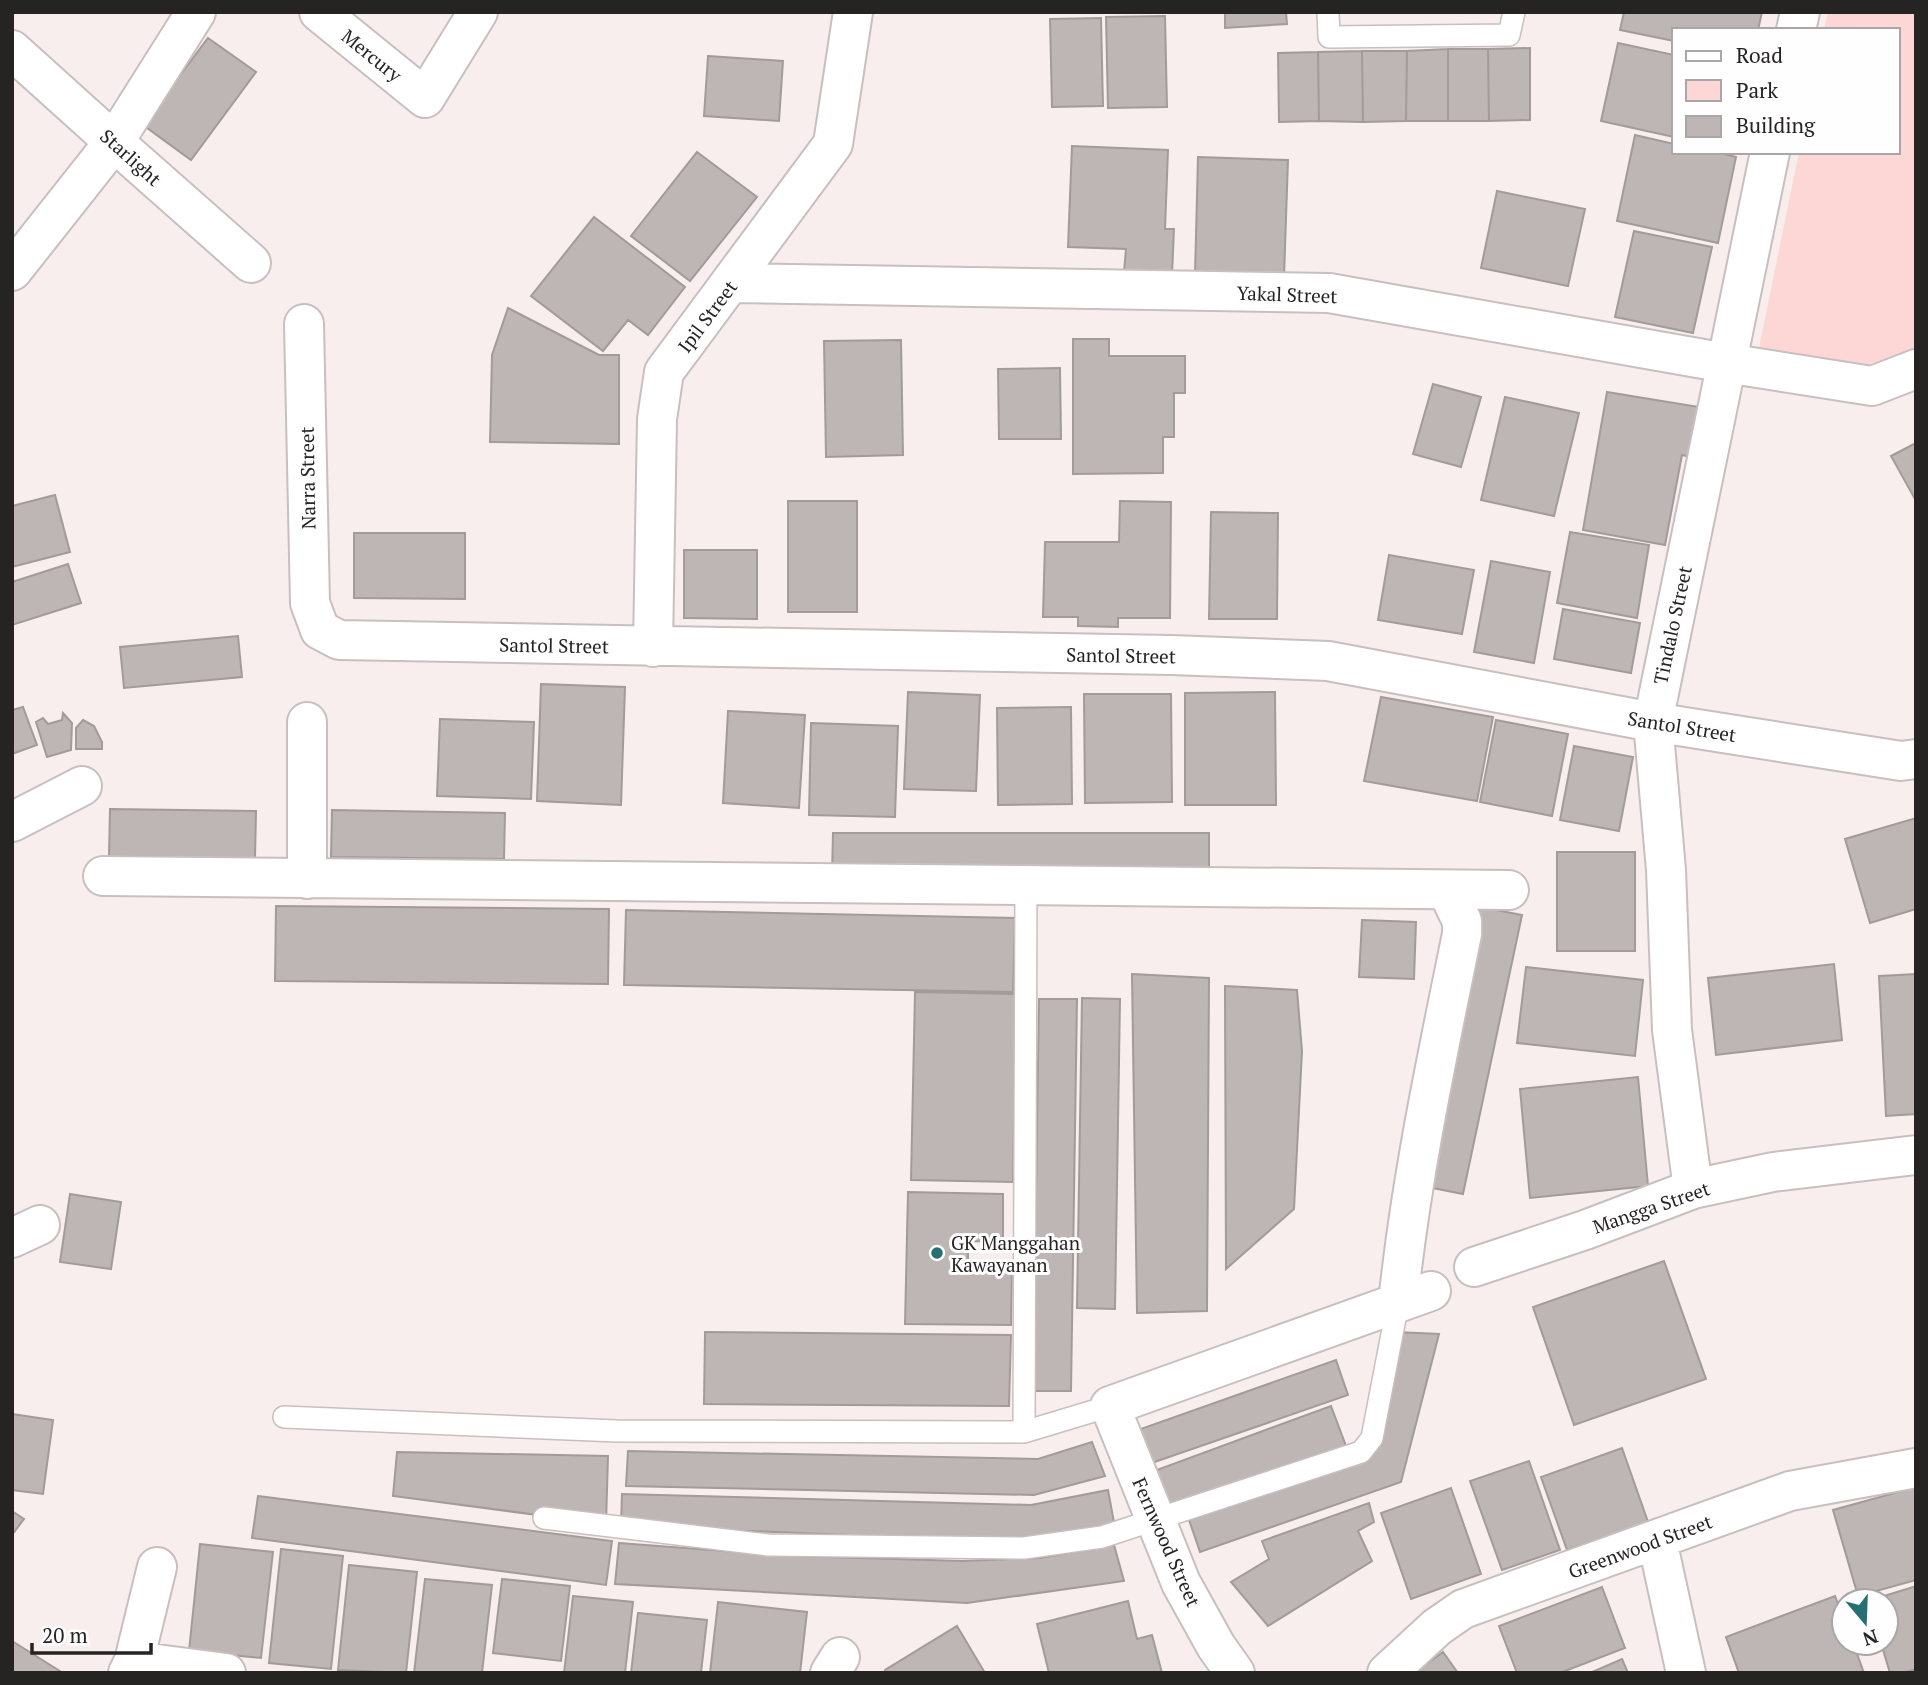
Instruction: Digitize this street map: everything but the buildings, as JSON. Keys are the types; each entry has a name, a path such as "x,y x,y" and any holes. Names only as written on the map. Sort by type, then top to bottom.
{"street":[{"path":"12,271 114,142 196,12"},
{"name":"Mercury","path":"319,12 425,98 478,12"},
{"name":"Ipil Street","path":"653,647 657,419 664,372 833,144 853,12"},
{"name":"Starlight","path":"12,50 251,263"},
{"name":"Tindalo Street","path":"1693,1189 1672,1030 1665,870 1653,722 1770,154"},
{"name":"Yakal Street","path":"731,284 1329,293 1872,386 1916,369"},
{"name":"Narra Street","path":"304,324 310,603 320,630"},
{"name":"Santol Street","path":"320,630 339,640 1171,655 1328,661 1653,722 1901,761 1916,758"},
{"path":"307,722 307,878"},
{"path":"12,822 82,786"},
{"path":"103,876 1509,890"},
{"path":"1110,1406 1415,1297 1411,1200 1462,934 1462,921 1447,890"},
{"name":"Mangga Street","path":"1474,1267 1585,1230 1693,1189 1773,1172 1916,1155"},
{"name":"Fernwood Street","path":"1110,1406 1181,1583 1234,1673"},
{"name":"Greenwood Street","path":"1387,1673 1437,1627 1464,1609 1790,1491 1916,1468"},
{"path":"1657,1540 1686,1673"},
{"path":"157,1567 131,1667 226,1673"}],"lane":[{"path":"1328,12 1329,37 1509,35 1514,12"},
{"path":"1024,1432 1026,886"},
{"path":"544,1518 768,1545 1024,1548 1102,1537 1362,1452 1372,1438 1415,1297"},
{"path":"284,1417 617,1431 1024,1432 1110,1406"}],"green space":[{"path":"1828,12 1916,12 1916,348 1866,365 1759,348 1799,154 1900,154 1900,28 1824,28"}],"place":[{"name":"GK Manggahan Kawayanan","path":"937,1253"}]}
